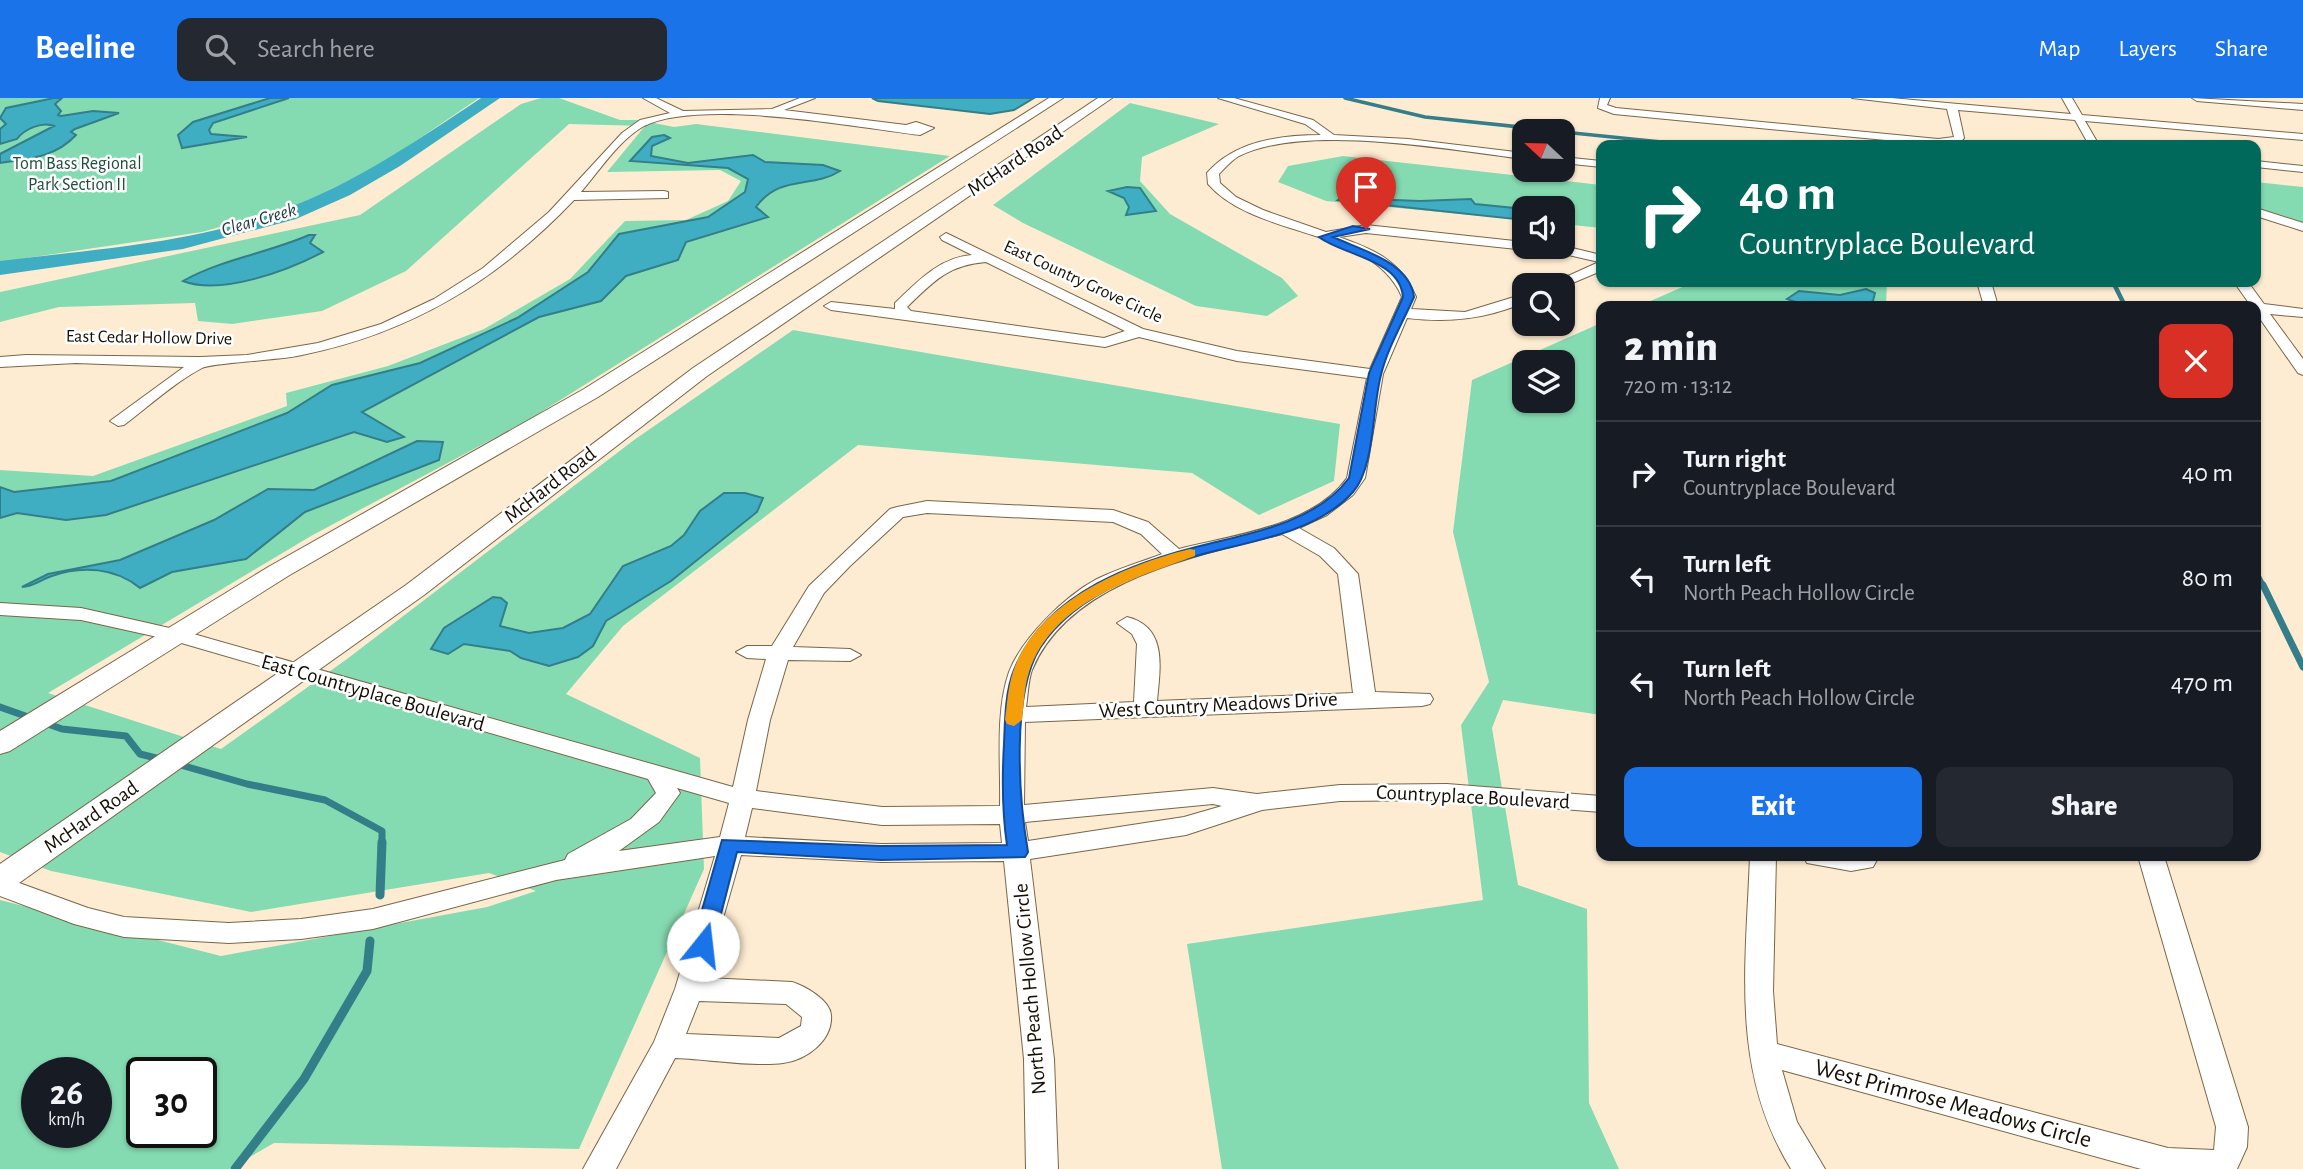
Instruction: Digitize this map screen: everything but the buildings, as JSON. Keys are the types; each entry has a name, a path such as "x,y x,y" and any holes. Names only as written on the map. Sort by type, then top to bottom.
{"main road":[{"name":"McHard Road","path":"0,744 369,517 591,393 1057,98"},
{"name":"McHard Road","path":"0,880 415,590 623,428 700,372 1106,98"}],"street":[{"path":"648,98 679,113"},
{"path":"772,111 810,98"},
{"path":"1223,98 1309,122 1330,137 1512,155"},
{"path":"1857,98 2303,137"},
{"path":"2067,98 2091,140"},
{"path":"2197,98 2303,107"},
{"path":"1604,103 1937,140"},
{"path":"1952,107 1959,138 1957,140"},
{"name":"East Cedar Hollow Drive","path":"0,362 80,356 200,362 327,345 415,315 486,275 572,196 632,129 679,113 734,108 905,128"},
{"name":"North Peach Hollow Circle","path":"1042,1169 1039,1059 1012,815 1014,716 1020,673 1033,647 1055,621 1103,584 1175,556 1284,528 1320,511 1347,491 1356,478 1375,373 1404,313 1408,286 1393,268 1231,200 1217,189 1212,177 1216,167 1228,156 1251,147 1330,137"},
{"path":"1575,161 1596,163"},
{"path":"2261,165 2303,169"},
{"path":"572,196 664,195"},
{"path":"2261,215 2303,227"},
{"path":"1324,237 1353,229 1366,229 1571,251 1596,258"},
{"name":"East Country Grove Circle","path":"946,237 1138,332 1237,356 1375,373"},
{"path":"906,315 900,306 928,279 960,260 987,258"},
{"path":"1575,277 1596,268"},
{"path":"1404,313 1464,319 1512,303"},
{"path":"831,306 1105,343 1138,332"},
{"path":"2261,308 2303,313"},
{"path":"2261,311 2303,370"},
{"path":"118,421 200,362"},
{"path":"598,1169 667,1045 689,989 779,652 816,590 897,513 927,507 1114,516 1136,521 1175,556"},
{"path":"1284,528 1323,547 1337,558 1348,574 1365,699"},
{"name":"East Countryplace Boulevard","path":"0,609 81,614 176,635 298,673 742,798"},
{"path":"1127,623 1141,629 1147,644 1145,708"},
{"path":"747,652 850,655"},
{"name":"West Country Meadows Drive","path":"1014,716 1145,708 1422,699"},
{"path":"0,886 84,917 124,927 229,933 301,929 373,919 556,871 610,844 657,812 668,793 657,773"},
{"name":"Countryplace Boulevard","path":"742,798 882,816 1012,815 1213,796 1260,802 1397,791 1596,804"},
{"name":"Countryplace Boulevard","path":"556,871 665,852 729,845 881,853 1018,852 1186,826 1260,802"},
{"path":"1763,861 1761,1029 1782,1123 1809,1169"},
{"name":"West Primrose Meadows Circle","path":"1765,1053 2168,1162 2200,1166 2224,1163 2231,1147 2232,1127 2152,861"},
{"path":"667,1045 783,1051 815,1033 817,1013 792,993 689,989"}],"green space":[{"name":"Tom Bass Regional Park Section II","path":"0,98 479,98 376,168 295,206 202,232 0,262"},
{"path":"541,98 559,98 620,120 639,120 674,127 696,124 950,156 530,419 311,536 48,693 221,749 347,659 634,440 793,330 1340,424 1334,481 1259,515 1192,473 858,445 623,626 566,694 700,758 704,869 579,1149 274,1143 229,1169 0,1169 0,900 221,956 487,907 536,891 489,873 251,912 51,871 0,852 0,470 93,476 287,406 286,393 388,366 484,329 570,279 625,221 686,220 728,201 741,181 720,170 607,172 645,126 569,124 406,271 322,311 232,324 198,321 195,303 59,307 0,322 0,292 360,215 521,104"},
{"path":"1130,103 1219,124 1142,157 1140,181 1170,214 1282,278 1298,296 1267,316 1196,306 1023,223 993,205"},
{"path":"1343,156 1512,175 1512,182 1596,184 1596,227 1575,225 1575,196 1512,196 1512,219 1326,201 1278,182 1288,166"},
{"path":"2261,183 2303,187 2303,223 2261,210"},
{"path":"1683,287 1887,287 1886,301 1650,301"},
{"path":"1596,325 1596,714 1503,700 1492,728 1518,885 1587,909 1589,1103 1619,1169 1222,1169 1187,944 1483,900 1461,725 1489,682 1453,532 1472,380 1512,362 1512,413 1575,413 1575,350 1540,350"}],"water":[{"path":"62,98 55,104 61,111 58,115 61,116 93,111 119,113 75,129 71,132 76,135 51,152 0,163 0,154 54,126 34,127 17,139 0,144 0,129 6,124 0,118 6,108"},
{"path":"270,98 289,98 213,123 209,130 211,134 247,137 182,148 178,135 193,122"},
{"path":"872,98 1034,98 1014,110 990,114 878,101"},
{"path":"664,135 670,138 652,146 651,156 688,163 753,155 765,162 823,165 840,171 818,180 775,190 756,207 768,217 686,242 678,260 626,276 601,301 539,317 362,412 404,437 387,442 354,432 106,515 66,520 17,513 0,518 0,487 14,492 111,481 287,413 332,385 420,363 517,318 588,272 619,234 708,217 745,192 748,179 728,168 630,161 652,137"},
{"path":"1127,187 1140,188 1156,211 1126,215 1129,207 1124,198 1108,191"},
{"path":"1471,199 1475,204 1512,208 1512,219 1338,200"},
{"path":"315,235 310,243 323,252 274,273 216,285 183,281 213,267"},
{"path":"1866,289 1875,293 1873,301 1787,299 1799,291 1840,295"},
{"path":"417,441 443,442 439,460 305,512 246,559 172,572 140,588 120,576 98,570 75,570 22,587 48,574 120,560 214,520 268,489 314,490"},
{"path":"724,493 745,493 763,498 757,512 671,581 606,621 593,646 578,657 549,666 521,658 510,651 464,644 448,654 431,649 444,628 493,597 501,598 507,603 500,626 529,633 563,628 590,614 623,566 671,546 684,535 700,511"}],"waterway":[{"name":"Clear Creek","path":"0,268 183,243 289,215 368,177 492,98"},
{"path":"1345,98 1425,117 1512,126"},
{"path":"1575,133 1642,140"},
{"path":"2116,287 2122,301"},
{"path":"2261,581 2263,585"},
{"path":"2263,585 2303,667"},
{"path":"0,707 31,718"},
{"path":"45,723 62,729 126,736 140,754 160,759"},
{"path":"177,764 247,784 325,800 382,831 382,842"},
{"path":"380,895 382,842"},
{"path":"235,1169 304,1079 367,971 370,941"}],"slow traffic":[{"path":"1014,720 1020,673 1033,647 1055,621 1103,584 1175,556 1190,553"}],"route":[{"path":"703,945 729,845 812,847 881,853 1018,852 1012,815 1011,771 1020,673 1033,647 1055,621 1103,584 1175,556 1239,542 1284,528 1320,511 1347,491 1356,478 1375,373 1409,297 1408,286 1393,268 1376,258 1324,237 1341,231 1366,229"}]}
